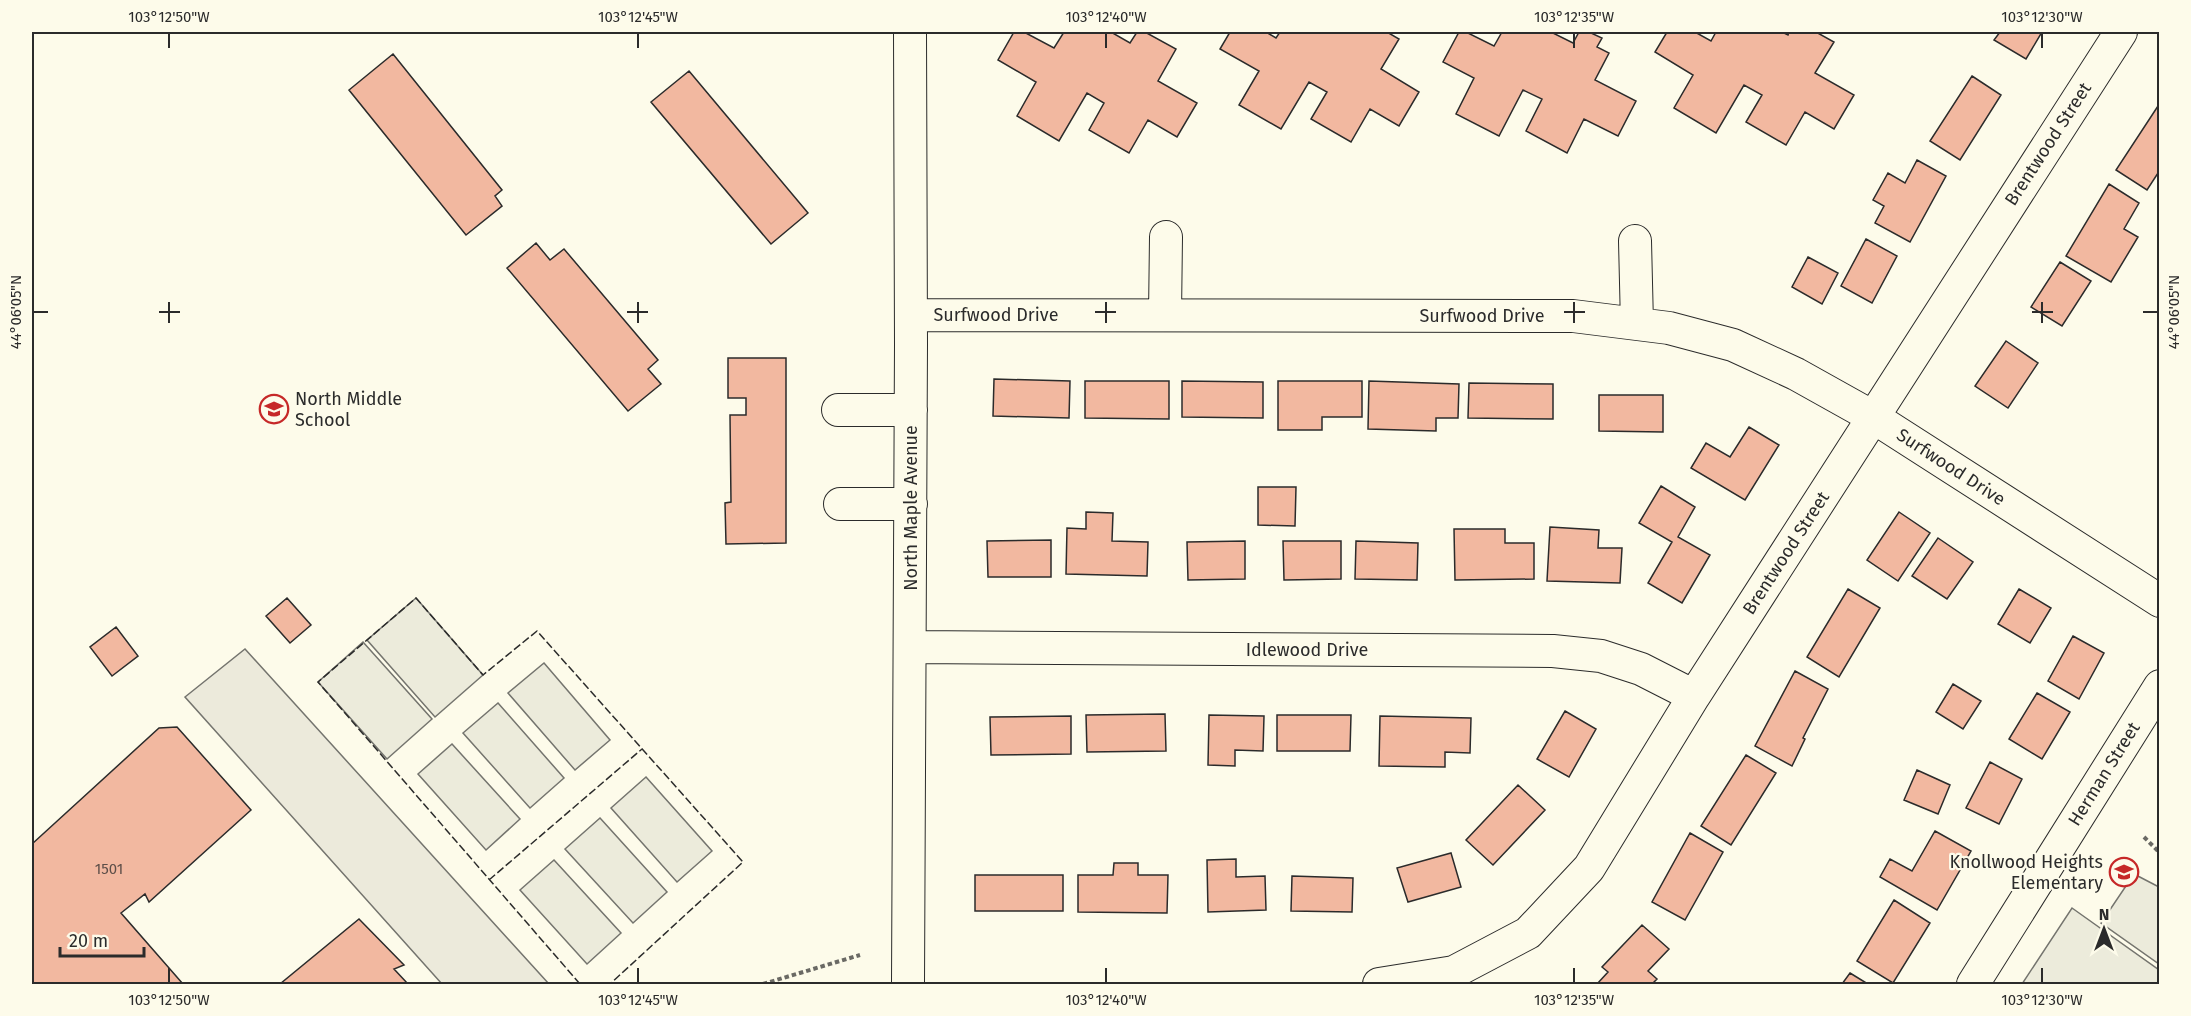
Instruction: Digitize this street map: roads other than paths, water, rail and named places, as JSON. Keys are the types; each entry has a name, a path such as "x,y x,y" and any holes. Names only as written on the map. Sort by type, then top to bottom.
{"street":[{"name":"North Maple Avenue","path":"908,984 911,647 910,32"},
{"name":"Brentwood Street","path":"1379,984 1454,972 1528,933 1589,867 1694,696 2121,32"},
{"path":"1164,315 1166,237"},
{"path":"1635,241 1637,324"},
{"name":"Surfwood Drive","path":"911,315 1574,316 1669,328 1733,345 1796,374 1873,417 2160,601"},
{"path":"838,410 911,410"},
{"path":"840,504 911,504"},
{"name":"Idlewood Drive","path":"911,647 1553,651 1601,656 1641,669 1694,696"},
{"name":"Herman Street","path":"1973,984 2160,686"}],"place":[{"name":"North Middle School","path":"274,409"},
{"name":"Knollwood Heights Elementary","path":"2124,872"}]}
